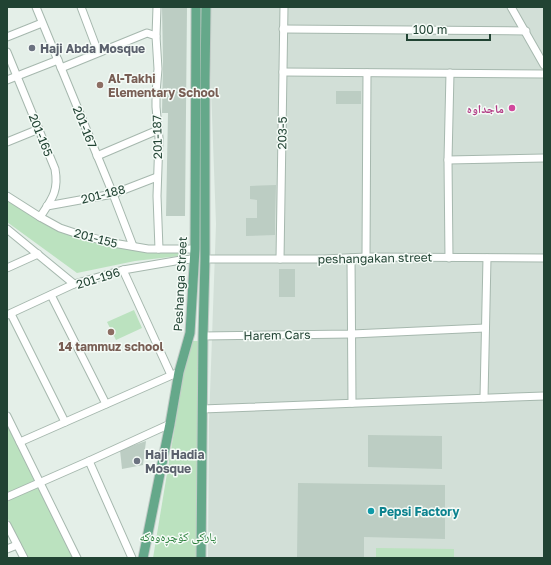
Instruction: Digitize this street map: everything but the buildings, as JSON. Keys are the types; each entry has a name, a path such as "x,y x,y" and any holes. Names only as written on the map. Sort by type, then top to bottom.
{"main road":[{"name":"Peshanga Street","path":"196,7 200,80 205,259 201,558"},
{"name":"Peshanga Street","path":"143,558 170,424 175,373 190,333 195,249 200,80 206,7"},
{"path":"190,333 203,336"}],"street":[{"name":"201-167","path":"36,7 133,246"},
{"path":"81,7 98,52"},
{"name":"201-187","path":"157,7 156,36 158,70 156,107 158,130 157,206 159,249"},
{"name":"203-5","path":"280,259 284,7"},
{"path":"511,7 544,65"},
{"path":"7,37 42,23"},
{"path":"283,29 526,31"},
{"path":"7,80 98,52 147,33 151,33 156,36"},
{"name":"201-165","path":"7,52 55,169 57,180 55,190 40,217"},
{"path":"282,72 544,74"},
{"path":"366,257 367,73"},
{"path":"449,258 448,160 450,73"},
{"path":"7,142 38,129"},
{"path":"97,156 158,130"},
{"path":"448,160 544,158"},
{"name":"201-188","path":"47,206 113,194 157,177"},
{"name":"201-155","path":"7,196 60,228 81,235 113,243 148,249 195,249"},
{"path":"7,228 74,284"},
{"path":"181,249 181,260"},
{"path":"7,268 38,254"},
{"name":"peshangakan street","path":"205,259 366,257 544,258"},
{"path":"351,258 352,403"},
{"path":"484,398 487,258"},
{"name":"201-196","path":"9,314 74,284 123,270 194,259"},
{"path":"20,442 175,373 123,270"},
{"path":"51,295 106,404"},
{"path":"9,314 65,422"},
{"name":"Harem Cars","path":"203,336 352,334 485,328"},
{"path":"202,409 544,396"},
{"path":"7,416 77,558"},
{"path":"7,497 170,424"},
{"path":"89,461 132,558"},
{"path":"7,525 24,558"},
{"path":"7,549 17,545"}],"shaded area":[{"path":"208,7 544,7 544,558 208,558 209,422 216,224"}],"green space":[{"path":"7,200 55,230 101,244 154,252 178,251 179,256 135,261 77,273 7,222"},
{"path":"134,310 142,328 116,340 107,322"},
{"name":"پارکی کۆچڕەوەکە","path":"189,341 198,341 198,558 153,558"},
{"path":"7,425 73,558 27,558 7,517"},
{"path":"376,548 454,549 454,558 376,558"}],"place":[{"name":"Haji Abda Mosque","path":"32,48"},
{"name":"Al-Takhi Elementary School","path":"100,85"},
{"name":"ماجداوە","path":"512,108"},
{"name":"14 tammuz school","path":"111,332"},
{"name":"Haji Hadia Mosque","path":"137,461"},
{"name":"Pepsi Factory","path":"371,511"}]}
